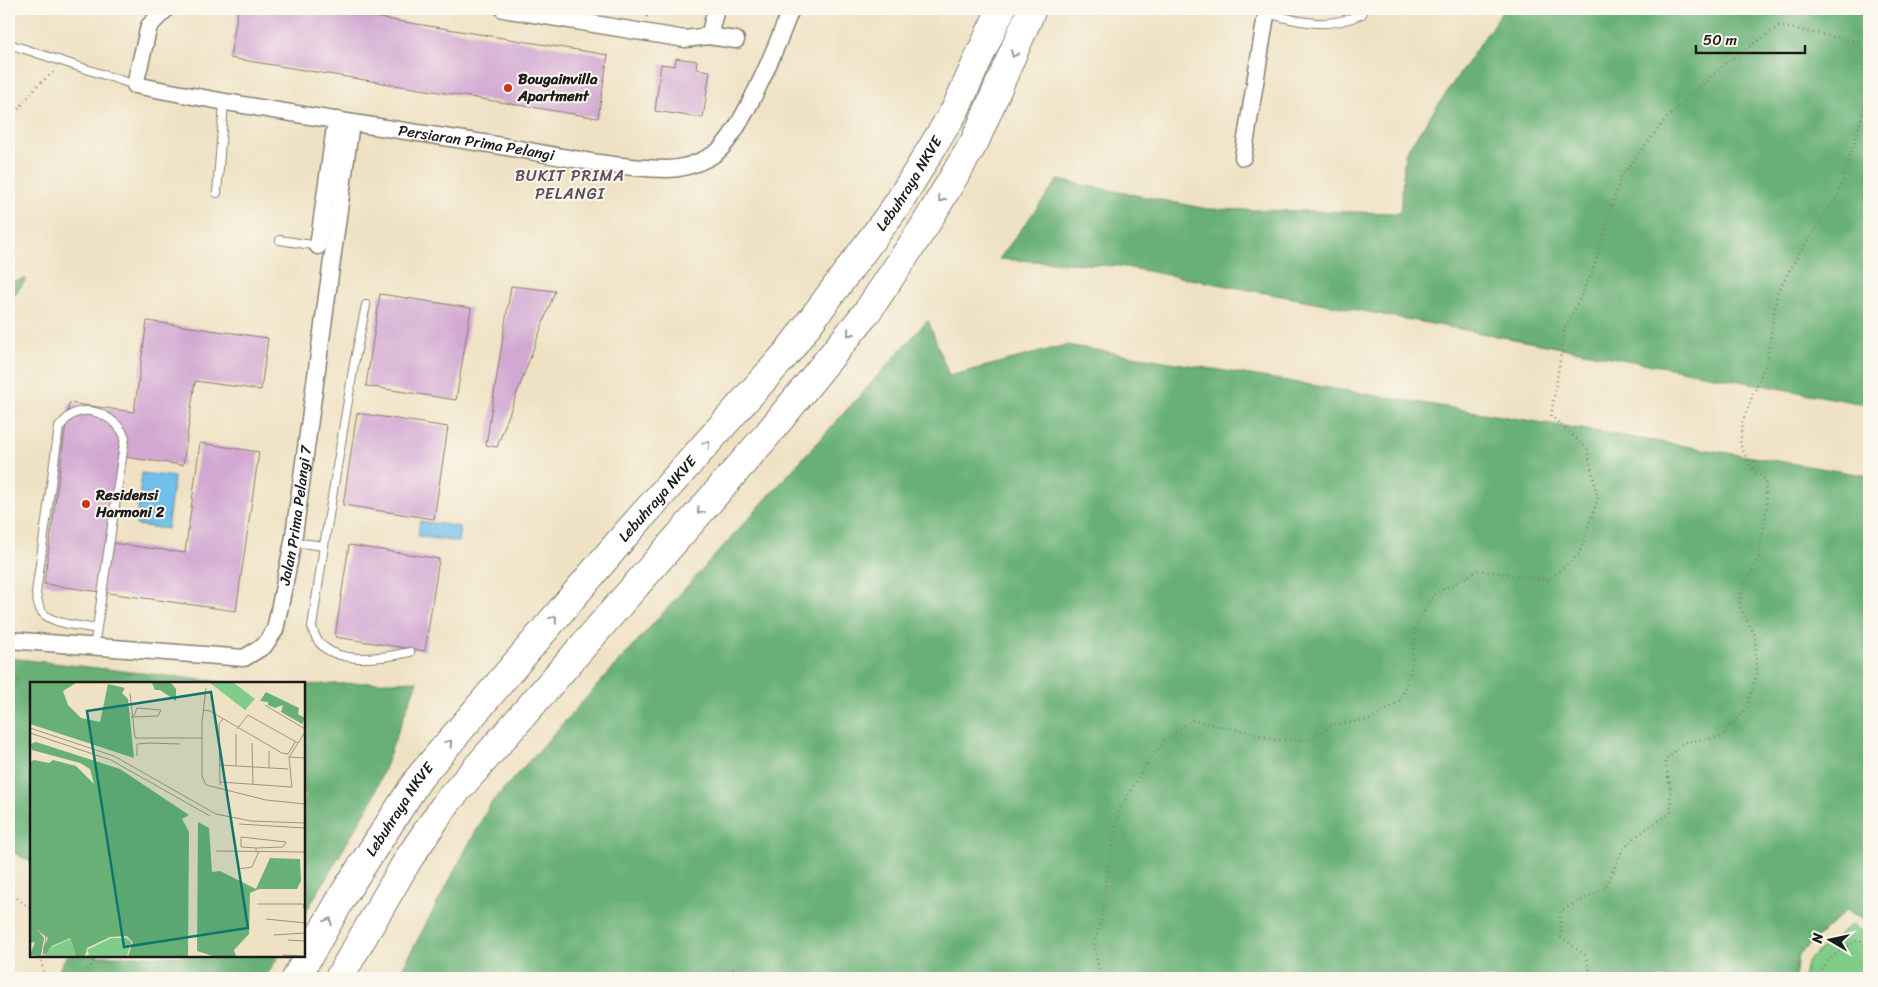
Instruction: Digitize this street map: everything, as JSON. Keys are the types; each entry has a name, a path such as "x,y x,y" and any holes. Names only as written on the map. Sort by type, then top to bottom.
{"highway":[{"name":"Lebuhraya NKVE","path":"296,978 345,892 419,778 626,534 787,353 897,205 955,110 1001,9"},
{"path":"339,978 409,858 447,802 767,435 867,312 924,227 975,141 1032,9"}],"street":[{"path":"135,85 149,26 166,9"},
{"path":"503,9 577,14 685,40 710,36 736,40"},
{"path":"710,36 716,9"},
{"name":"Persiaran Prima Pelangi","path":"135,85 224,103 343,122 642,168 669,169 693,165 716,154 738,125 775,50 791,9"},
{"path":"1243,157 1267,11"},
{"name":"Jalan Prima Pelangi 7","path":"9,640 244,658 264,646 275,630 293,542 326,247 343,122"}],"lane":[{"path":"1267,11 1324,25 1348,20 1362,14"},
{"path":"9,44 135,85"},
{"path":"217,193 224,103"},
{"path":"280,240 326,247"},
{"path":"366,305 354,364 312,628 315,640 326,649 343,656 382,658 410,652"},
{"path":"94,648 125,437 121,428 103,415 82,411 72,414 59,427 36,593 40,608 45,615 53,619 96,629"},
{"path":"293,542 324,546"}],"path":[{"path":"1098,978 1100,975 1094,944 1103,914 1105,883 1119,810 1149,760 1167,738 1191,720 1250,732 1275,740 1309,740 1332,725 1374,719 1401,700 1412,665 1415,628 1433,595 1479,570 1548,580 1580,554 1598,499 1587,448 1551,416 1565,329 1592,273 1621,176 1666,118 1726,63 1779,26 1859,42 1868,96 1838,195 1798,255 1777,293 1767,361 1744,420 1740,444 1750,466 1765,480 1767,507 1759,556 1742,589 1740,606 1755,635 1757,674 1746,709 1720,737 1684,742 1665,761 1670,786 1672,812 1639,834 1623,849 1605,888 1560,911 1562,937 1585,956 1592,978"},
{"path":"9,120 38,85 66,62"},
{"path":"9,678 30,685"},
{"path":"9,892 30,908"},
{"path":"1816,978 1822,967 1845,946 1860,940 1869,950"},
{"path":"41,957 44,978"},
{"path":"81,978 88,971 95,957"},
{"path":"709,978 734,969 770,978"}],"green space":[{"path":"1504,9 1869,9 1869,405 1120,266 999,259 1058,180 1208,209 1400,213 1405,153"},
{"path":"27,279 9,301 9,282"},
{"path":"928,320 949,376 1066,345 1869,476 1869,923 1847,910 1798,955 1795,978 397,978 491,803"},
{"path":"9,658 220,682 30,682 30,861 9,850"},
{"path":"417,681 372,801 305,913 305,685"},
{"path":"1851,925 1869,935 1869,978 1804,978 1807,961"},
{"path":"66,957 278,957 265,978 55,978"}],"water":[{"path":"142,473 174,477 167,529 136,525"},
{"path":"420,521 460,527 458,542 418,536"}],"building":[{"name":"Bougainvilla Apartment","path":"238,9 324,9 608,55 598,118 230,58"},
{"path":"676,58 697,61 696,69 710,71 703,118 655,111 661,64 675,66"},
{"path":"511,286 555,291 497,447 486,445"},
{"path":"380,294 471,308 456,400 366,386"},
{"name":"Residensi Harmoni 2","path":"147,321 268,338 261,390 195,381 183,465 124,457 112,543 185,553 200,443 259,452 236,611 44,584 69,403 134,412"},
{"path":"357,413 448,427 434,519 343,505"},
{"path":"349,545 439,559 425,651 335,637"}],"place":[{"name":"Bougainvilla Apartment","path":"508,88"},
{"name":"Residensi Harmoni 2","path":"86,504"}],"district":[{"name":"BUKIT PRIMA PELANGI","path":"570,184"}]}
